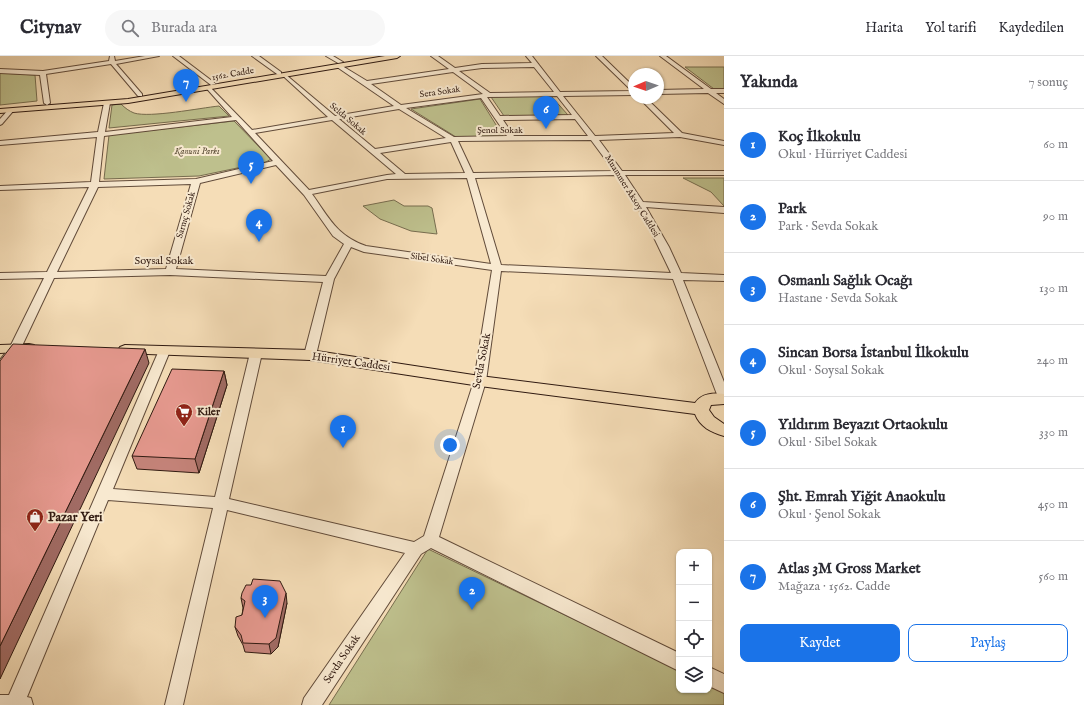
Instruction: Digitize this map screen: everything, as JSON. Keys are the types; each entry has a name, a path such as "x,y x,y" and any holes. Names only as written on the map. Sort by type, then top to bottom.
{"main road":[{"name":"1562. Cadde","path":"339,64 377,56"},
{"name":"1562. Cadde","path":"0,111 107,103 339,64 397,56"},
{"name":"1562. Cadde","path":"0,106 140,95 212,86"},
{"path":"0,349 46,349"},
{"name":"Hürriyet Caddesi","path":"109,350 310,355 480,381 700,409"},
{"path":"724,398 705,401 701,404 700,409 701,414 706,420 712,425 724,430"}],"street":[{"path":"0,71 43,73 112,59 156,56"},
{"name":"Sibel Sokak","path":"176,56 212,86 250,132 307,193 336,234 349,243 364,250 497,268 724,278"},
{"name":"Selda Sokak","path":"255,56 281,74 402,176"},
{"path":"330,56 400,107 454,139"},
{"path":"434,56 456,70 486,95 512,139"},
{"name":"Muammer Aksoy Caddesi","path":"529,56 595,138 639,204 664,247 724,398"},
{"path":"599,56 628,86"},
{"path":"663,56 724,102"},
{"path":"112,59 140,95"},
{"path":"366,83 482,66 536,65"},
{"path":"43,73 47,103"},
{"path":"664,92 724,91"},
{"name":"Sera Sokak","path":"250,132 400,107 486,95 628,92"},
{"path":"0,368 15,348 95,184 102,124 107,103"},
{"path":"648,104 680,135"},
{"path":"0,123 11,110"},
{"path":"499,118 577,117"},
{"path":"0,143 102,134 238,118"},
{"name":"Şenol Sokak","path":"373,152 454,139 595,138 680,135 724,142"},
{"name":"Sevda Sokak","path":"311,705 416,550 430,540 480,381 497,268 470,175 454,139"},
{"path":"0,188 196,181 278,162"},
{"path":"307,193 387,177 402,176 724,173"},
{"name":"Sarnıç Sokak","path":"170,272 196,181"},
{"path":"639,204 724,210"},
{"path":"310,355 328,279 349,243"},
{"name":"Soysal Sokak","path":"0,276 170,272 328,279"},
{"path":"13,705 164,351"},
{"path":"174,705 256,353"},
{"path":"104,494 222,503 416,550"},
{"path":"430,540 676,661"},
{"path":"712,678 724,684"}],"green space":[{"path":"685,67 724,67 724,89 714,89"},
{"path":"0,73 35,75 37,101 0,105"},
{"path":"551,96 568,115 504,116 491,97"},
{"path":"480,99 503,136 456,137 411,109"},
{"path":"121,104 134,113 141,114 163,114 219,106 229,116 109,128 112,105"},
{"name":"Kanuni Parkı","path":"234,121 271,159 266,162 199,176 104,179 109,135"},
{"path":"683,178 724,178 724,206 711,192"},
{"path":"394,200 404,206 428,206 432,208 437,234 411,231 380,219 363,206"},
{"path":"428,549 676,669 676,693 712,693 712,686 724,692 724,705 329,705"}],"building":[{"name":"Pazar Yeri","path":"13,344 145,349 0,646 0,361"},
{"name":"Kiler","path":"172,369 224,371 195,459 132,456"},
{"path":"253,579 280,581 286,593 276,638 269,644 243,643 241,635 235,627 236,617 242,615 245,601 241,598 242,593 246,585 251,585"}],"place":[{"name":"Atlas 3M Gross Market","path":"186,102"},
{"name":"Şht. Emrah Yiğit Anaokulu","path":"546,129"},
{"name":"Yıldırım Beyazıt Ortaokulu","path":"251,184"},
{"name":"Sincan Borsa İstanbul İlkokulu","path":"259,242"},
{"name":"Kiler","path":"184,427"},
{"name":"Koç İlkokulu","path":"343,448"},
{"name":"Pazar Yeri","path":"35,532"},
{"name":"Park","path":"472,610"},
{"name":"Osmanlı Sağlık Ocağı","path":"265,618"}]}
